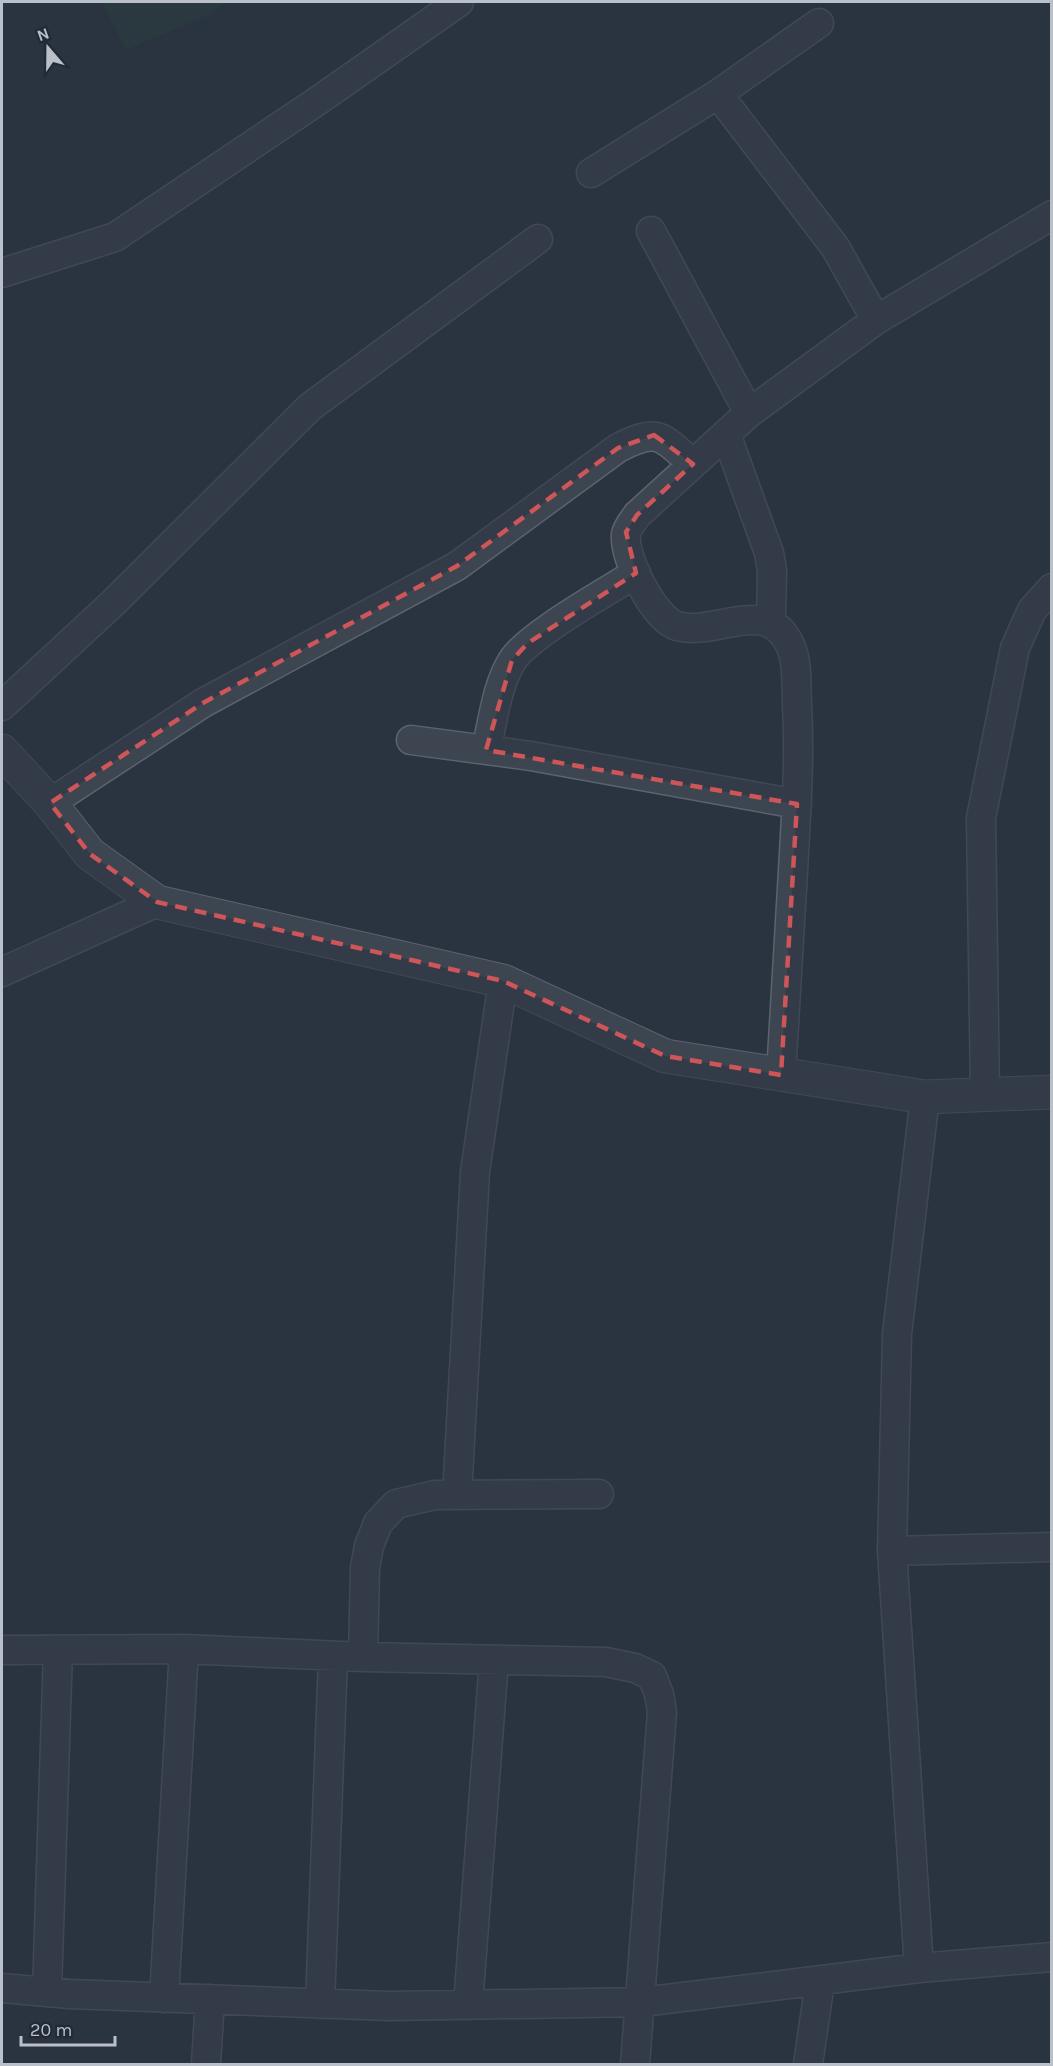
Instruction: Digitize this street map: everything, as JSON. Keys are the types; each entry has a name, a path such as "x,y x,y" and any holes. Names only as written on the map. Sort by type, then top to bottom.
{"street":[{"path":"2,273 115,237 316,102 459,2"},
{"path":"591,173 718,94 819,23"},
{"path":"718,94 835,247 876,320"},
{"path":"781,1075 800,753 794,654 782,629 771,621 758,620 690,628 675,626 663,618 652,604 636,573 629,555 626,532 637,515 749,413 876,320 1052,215"},
{"path":"651,231 749,413"},
{"path":"2,706 113,603 310,407 538,239"},
{"path":"726,434 769,553 772,570 771,621"},
{"path":"50,803 203,703 457,566 618,448 640,437 654,435 664,439 693,464"},
{"path":"486,750 503,680 512,660 528,643 636,573"},
{"path":"985,1094 981,818 1015,648 1032,610 1052,588"},
{"path":"411,741 486,750 797,804"},
{"path":"2,751 50,803 90,854 157,902 503,981 665,1056 925,1097 1052,1092"},
{"path":"2,972 157,902"},
{"path":"457,1495 475,1172 503,981"},
{"path":"918,1968 892,1551 897,1334 925,1097"},
{"path":"363,1657 365,1568 378,1523 396,1504 435,1495 599,1494"},
{"path":"892,1551 1052,1547"},
{"path":"164,1998 184,1649"},
{"path":"2,1650 184,1649 363,1657 606,1662 635,1668 652,1676 659,1694 662,1712 642,2002 635,2064"},
{"path":"47,1992 58,1650"},
{"path":"320,2004 333,1656"},
{"path":"468,2005 494,1660"},
{"path":"2,1988 164,1998 320,2004 468,2005 642,2002 820,1982 918,1968 1052,1957"},
{"path":"808,2064 820,1982"},
{"path":"206,2064 210,1999"}],"highlighted area":[{"path":"654,435 693,464 637,515 626,532 636,573 528,643 512,660 486,750 797,804 781,1075 665,1056 503,981 157,902 90,854 50,803 203,703 457,566 618,448"}],"green space":[{"path":"102,2 226,2 213,13 126,50"}]}
